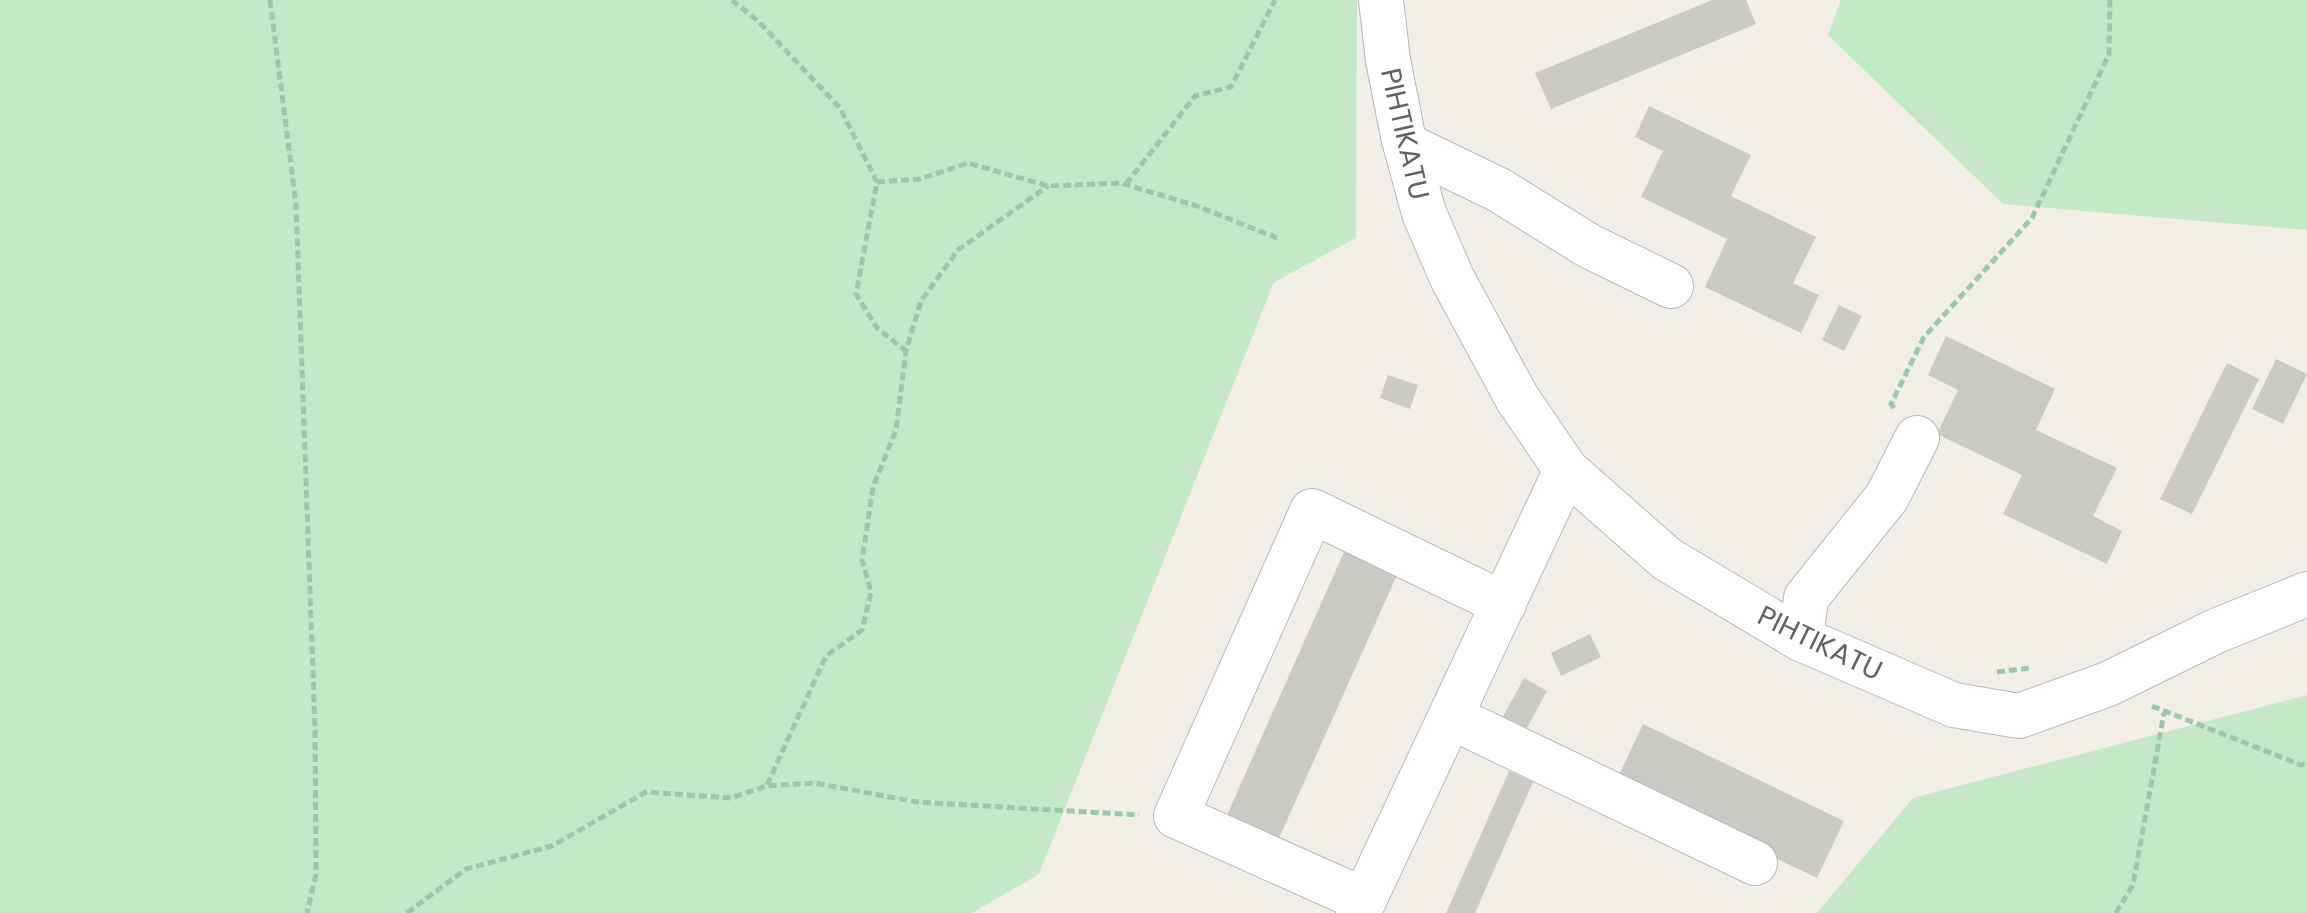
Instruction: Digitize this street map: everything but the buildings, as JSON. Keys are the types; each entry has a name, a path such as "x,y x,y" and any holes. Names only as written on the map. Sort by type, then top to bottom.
{"street":[{"name":"PIHTIKATU","path":"1381,0 1388,60 1406,145 1424,213 1452,278 1517,398 1566,470 1667,559 1801,639 1954,705 2019,716 2108,684 2216,631 2307,594"},
{"path":"1406,145 1499,190 1589,246 1671,286"},
{"path":"1801,639 1806,598 1887,497 1917,438"},
{"path":"1504,604 1312,511 1176,816 1361,907 1451,717 1504,604 1566,470"},
{"path":"1451,717 1755,863"}],"path":[{"path":"270,0 296,204 304,357 316,859 307,913"},
{"path":"732,0 758,21 840,108 877,182 856,294 877,328 906,351"},
{"path":"1126,184 1195,96 1231,87 1275,0"},
{"path":"1917,438 1891,404 1924,337 2032,218 2109,54 2110,0"},
{"path":"877,182 920,179 968,163 1048,186 1126,184 1197,206 1277,238"},
{"path":"766,786 826,656 862,630 871,592 862,560 873,487 896,430 906,351 921,301 958,250 1048,186"},
{"path":"1982,675 2039,667"},
{"path":"2116,913 2133,885 2164,713 2301,765 2307,763"},
{"path":"407,913 466,869 552,846 646,792 731,798 766,786 815,783 917,802 1176,816"}],"green space":[{"path":"0,0 1357,0 1356,238 1274,282 1039,874 972,913 0,913"},
{"path":"1841,0 2307,0 2307,230 2003,204 1828,35"},
{"path":"2307,695 2307,913 1817,913 1913,798"}]}
